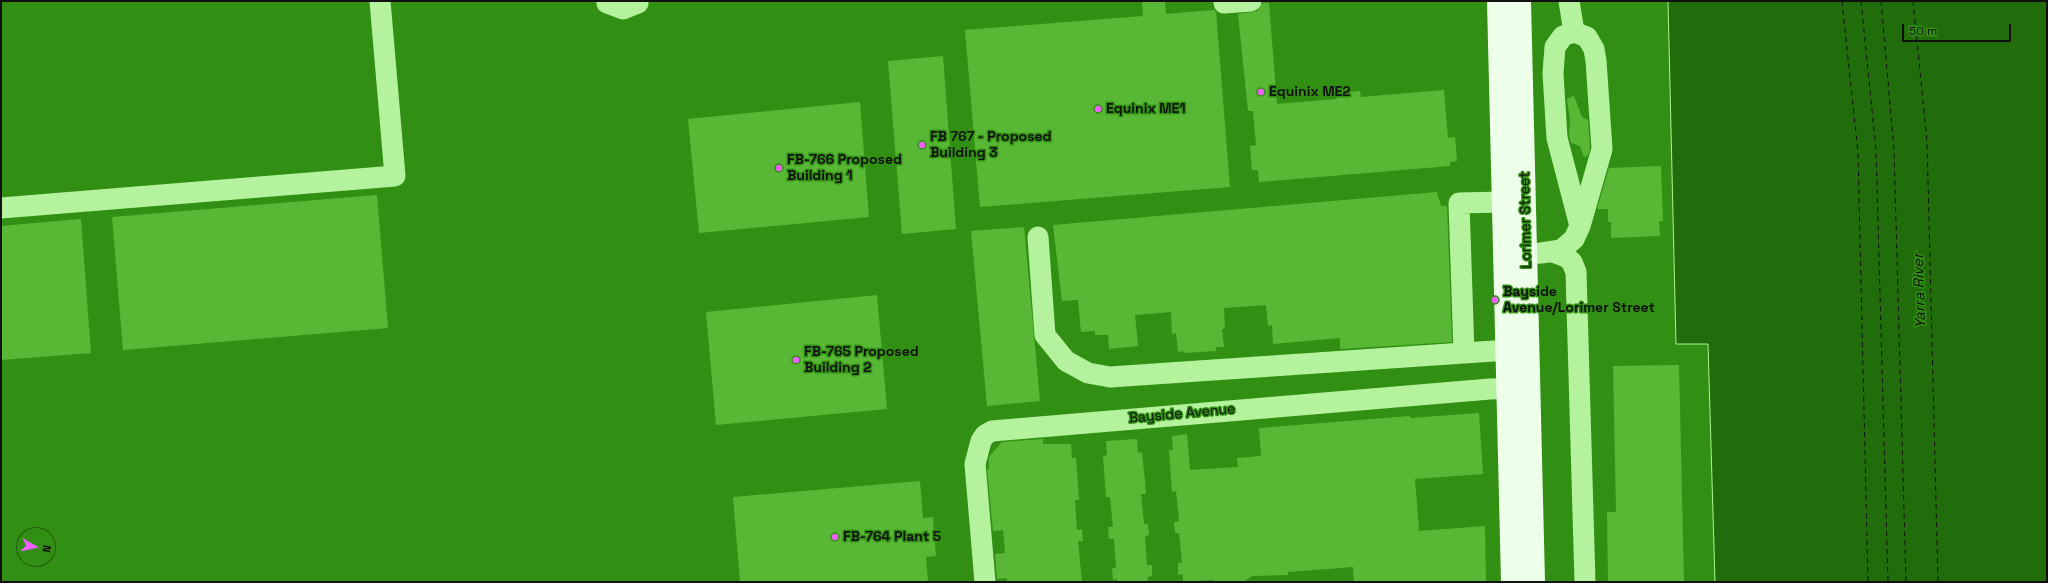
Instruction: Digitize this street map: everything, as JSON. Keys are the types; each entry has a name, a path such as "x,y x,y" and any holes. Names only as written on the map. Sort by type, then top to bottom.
{"main road":[{"name":"Lorimer Street","path":"1498,1 1512,582"},
{"name":"Lorimer Street","path":"1520,1 1534,582"}],"lane":[{"path":"1,208 395,176 380,1"},
{"path":"607,1 608,3 623,9 638,3"},
{"path":"1224,3 1251,1"},
{"path":"1569,1 1574,32"},
{"path":"1504,255 1553,252 1561,250 1571,243 1578,234 1602,149 1594,49 1587,37 1574,32 1564,36 1555,46 1553,73 1557,138 1580,226"},
{"path":"1464,353 1459,203 1503,202"},
{"path":"1038,237 1045,335 1066,360 1088,372 1110,377 1529,349"},
{"path":"1553,252 1566,257 1572,262 1576,272 1585,582"},
{"name":"Bayside Avenue","path":"985,582 975,464 980,441 985,435 992,431 1530,388"}],"water":[{"name":"Yarra River","path":"1668,1 2047,1 2047,582 1715,582 1708,344 1676,344"}],"building":[{"name":"Equinix ME1","path":"1142,1 1165,1 1166,14 1214,10 1216,12 1230,187 980,207 965,30 1143,16"},
{"name":"Equinix ME2","path":"1262,3 1269,3 1277,104 1337,99 1337,93 1360,91 1361,97 1444,90 1448,138 1455,137 1457,161 1450,162 1450,166 1259,182 1258,170 1252,170 1250,146 1256,145 1253,111 1248,111 1238,14 1257,11"},
{"name":"FB 767 - Proposed Building 3","path":"943,56 956,229 902,234 888,61"},
{"path":"1574,96 1582,117 1588,120 1590,148 1588,156 1584,157 1580,146 1571,143 1569,136 1570,120 1567,99"},
{"name":"FB-766 Proposed Building 1","path":"860,102 869,217 699,233 688,119"},
{"path":"1661,166 1663,221 1659,221 1660,236 1611,238 1611,222 1608,222 1608,209 1597,209 1609,168"},
{"path":"1437,192 1441,206 1447,206 1452,342 1340,349 1340,338 1273,344 1272,325 1268,326 1266,305 1224,308 1225,329 1222,329 1224,347 1216,347 1216,351 1178,352 1176,333 1172,334 1171,312 1135,315 1138,346 1109,349 1108,335 1095,335 1095,331 1081,332 1078,300 1062,301 1053,225"},
{"path":"377,195 388,328 123,350 112,217"},
{"path":"81,219 91,353 1,360 1,226"},
{"path":"1024,227 1040,401 987,406 971,231"},
{"name":"FB-765 Proposed Building 2","path":"877,295 887,409 716,425 706,312"},
{"path":"1679,365 1684,582 1608,582 1607,512 1616,512 1613,366"},
{"path":"1479,413 1483,474 1415,479 1419,531 1485,526 1486,582 1354,582 1353,567 1288,572 1288,575 1252,576 1244,582 1216,582 1212,580 1183,582 1183,574 1178,575 1178,563 1182,563 1179,533 1175,533 1174,522 1179,521 1176,491 1172,492 1169,450 1173,450 1172,436 1187,434 1190,470 1238,467 1237,458 1261,456 1259,428 1410,416 1410,418"},
{"path":"1043,439 1043,444 1071,444 1072,458 1076,458 1079,500 1075,500 1077,530 1082,529 1083,541 1078,541 1082,582 1007,582 1007,578 997,579 995,554 1005,553 1003,530 993,531 987,469 989,469 989,457 1002,442"},
{"path":"1137,439 1138,453 1142,452 1145,481 1146,494 1141,494 1144,524 1148,524 1149,535 1145,536 1147,565 1152,565 1152,576 1148,577 1148,582 1117,582 1117,579 1113,580 1112,568 1116,568 1114,539 1109,539 1108,527 1113,527 1110,497 1106,497 1103,456 1107,455 1106,441"},
{"name":"FB-764 Plant 5","path":"920,481 923,518 933,517 936,556 926,557 928,582 740,582 733,497"}],"ferry route":[{"path":"1842,1 1858,153 1868,582"},
{"path":"1861,1 1876,150 1888,582"},
{"path":"1881,1 1894,150 1906,582"},
{"path":"1913,1 1927,141 1938,582"}],"place":[{"name":"Equinix ME2","path":"1261,92"},
{"name":"Equinix ME1","path":"1098,109"},
{"name":"FB 767 - Proposed Building 3","path":"922,145"},
{"name":"FB-766 Proposed Building 1","path":"779,168"},
{"name":"Bayside Avenue/Lorimer Street","path":"1495,300"},
{"name":"FB-765 Proposed Building 2","path":"796,360"},
{"name":"FB-764 Plant 5","path":"835,537"}]}
